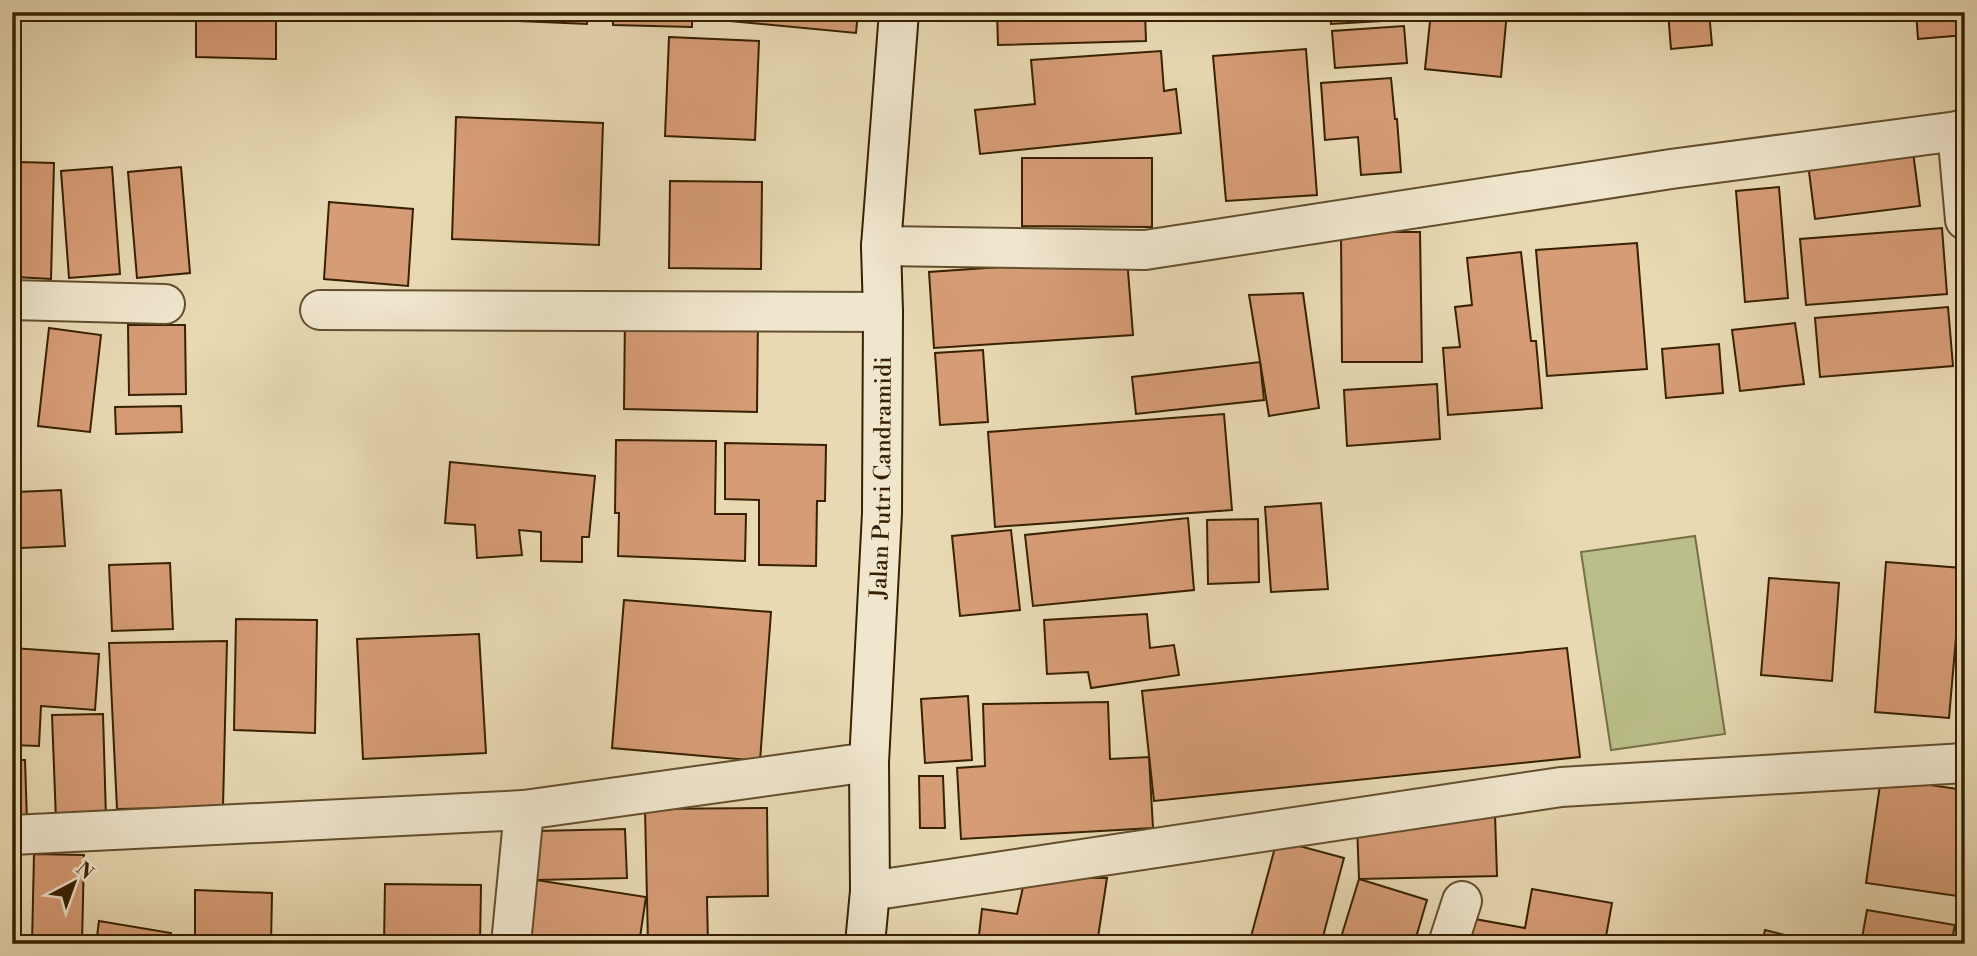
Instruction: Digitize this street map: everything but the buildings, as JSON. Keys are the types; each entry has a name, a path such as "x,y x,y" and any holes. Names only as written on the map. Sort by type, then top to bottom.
{"street":[{"name":"Jalan Putri Candramidi","path":"865,944 870,891 869,762 882,513 881,246 899,12"},
{"path":"881,246 1146,250 1671,169 1961,130 1965,220"},
{"path":"12,300 165,304"},
{"path":"320,310 883,312"},
{"path":"13,839 524,810 869,762"},
{"path":"870,891 1560,787 1965,763"},
{"path":"511,944 524,810"},
{"path":"1448,944 1462,901"}],"green space":[{"path":"1695,536 1725,734 1611,750 1581,552"}]}
